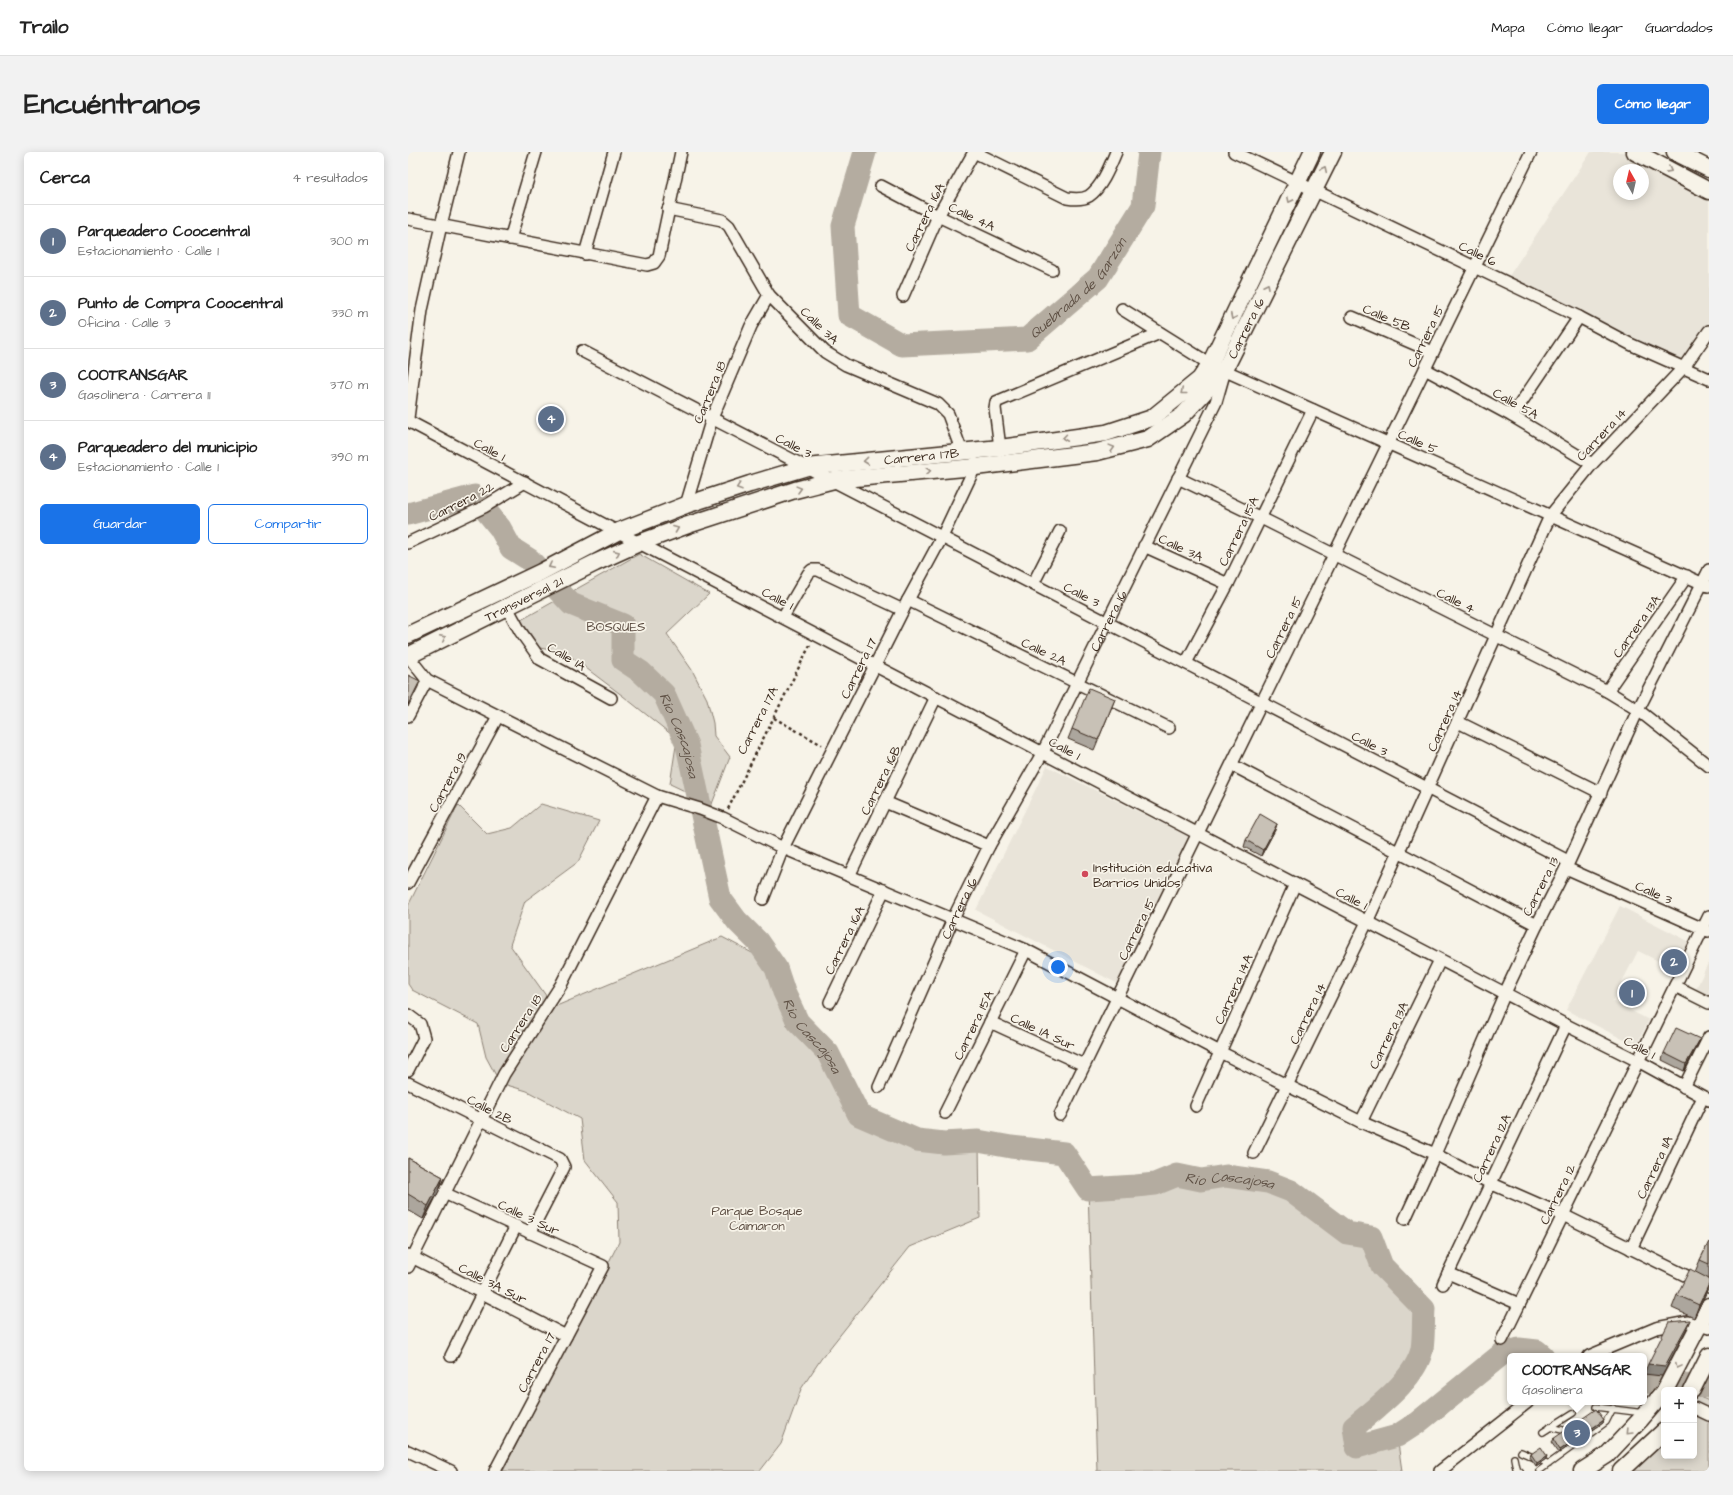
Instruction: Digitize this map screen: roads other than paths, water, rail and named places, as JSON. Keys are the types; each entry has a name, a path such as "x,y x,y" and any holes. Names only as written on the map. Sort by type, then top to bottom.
{"street":[{"path":"408,418 422,310 441,225 460,152"},
{"path":"510,239 536,152"},
{"path":"585,254 614,152"},
{"path":"408,219 647,265 654,263 659,256 681,152"},
{"path":"974,152 1066,198 1077,199 1088,196 1099,185 1116,152"},
{"name":"Carrera 16A","path":"903,296 938,216 974,152"},
{"name":"Calle 6","path":"1234,152 1579,317 1630,344 1709,379"},
{"name":"Carrera 16","path":"879,1087 953,919 989,846 1042,752 1078,682 1106,622 1216,402 1217,368 1312,152"},
{"name":"Carrera 16","path":"1217,368 1314,190 1333,152"},
{"name":"Carrera 15","path":"1060,1115 1531,152"},
{"path":"1635,152 1709,191"},
{"path":"1675,152 1709,169"},
{"name":"Calle 4A","path":"881,186 938,216 1052,270"},
{"name":"Calle 3A","path":"668,209 722,220 729,226 769,295 826,352 836,359 938,404 948,414 967,451"},
{"name":"Carrera 18","path":"686,505 712,418 751,326 769,295"},
{"name":"Calle 5","path":"1122,309 1217,368 1706,584"},
{"name":"Calle 5B","path":"1352,317 1433,352"},
{"path":"1512,416 1579,317"},
{"name":"Carrera 14","path":"1254,1153 1367,922 1550,516 1592,464 1684,367 1709,331"},
{"path":"1000,448 995,408 996,402 1160,332"},
{"name":"Calle 3","path":"582,351 834,480 1428,789 1567,865 1706,930"},
{"name":"Carrera 17B","path":"408,635 619,532 686,505 807,467 1000,448 1106,433 1152,418 1200,379 1217,368"},
{"name":"Carrera 17B","path":"639,543 756,502 834,480 975,467 1097,452 1148,438 1183,415 1217,368"},
{"name":"Calle 5A","path":"1425,369 1512,416 1592,464"},
{"name":"Carrera 15A","path":"1186,663 1228,584 1313,410"},
{"name":"Calle 1","path":"408,421 1440,960 1638,1061 1706,1098"},
{"path":"967,451 975,467"},
{"name":"Carrera 17","path":"763,899 783,848 905,605 942,537 975,467"},
{"name":"Calle 4","path":"1178,478 1607,691 1638,710 1709,766"},
{"name":"Carrera 22","path":"408,543 484,507 525,482"},
{"path":"1033,584 1060,531"},
{"name":"Transversal 21","path":"408,656 595,563 639,543"},
{"name":"Calle 3A","path":"1144,546 1228,584"},
{"name":"Calle 2A","path":"783,617 808,574 812,570 818,570 990,641 1078,682 1169,728"},
{"name":"Carrera 13","path":"1405,1219 1435,1154 1504,993 1567,865 1638,710 1706,584 1709,570"},
{"name":"Carrera 13A","path":"1607,691 1687,576"},
{"name":"Calle 1A","path":"509,606 520,631 540,659 611,698"},
{"path":"408,656 427,680 657,796 700,809 723,818 783,848 1026,950 1220,1052 1361,1122 1435,1154 1490,1183 1562,1215 1709,1287"},
{"path":"408,716 427,680"},
{"name":"Carrera 16B","path":"849,876 936,696"},
{"name":"Carrera 19","path":"408,883 498,716"},
{"path":"1458,722 1601,793"},
{"path":"1232,765 1537,924"},
{"name":"Carrera 18","path":"410,1260 480,1119 504,1074 561,985 657,796"},
{"path":"885,802 989,846"},
{"name":"Carrera 14A","path":"1196,1106 1295,884"},
{"name":"Carrera 16A","path":"830,1002 884,890"},
{"name":"Carrera 12","path":"1502,1340 1675,986 1706,930 1709,916"},
{"name":"Carrera 15A","path":"945,1113 1026,950"},
{"name":"Carrera 13A","path":"1361,1122 1440,960"},
{"path":"1675,986 1709,1003"},
{"path":"408,1015 420,1024 424,1038 408,1070"},
{"name":"Calle 1A Sur","path":"990,1022 1084,1065"},
{"name":"Carrera 12A","path":"1442,1284 1566,1025"},
{"path":"1684,1087 1709,1037"},
{"name":"Calle 2B","path":"408,1083 560,1160 564,1167 530,1233"},
{"name":"Carrera 11A","path":"1631,1249 1706,1098"},
{"name":"Calle 3 Sur","path":"444,1193 603,1266"},
{"path":"451,1356 516,1226"},
{"name":"Calle 3A Sur","path":"410,1260 482,1293 566,1336"},
{"name":"Carrera 17","path":"495,1471 603,1266"},
{"path":"1448,1273 1519,1304"},
{"path":"1667,1387 1691,1342 1704,1327 1709,1306"},
{"path":"1594,1353 1656,1328 1688,1322 1704,1327"},
{"path":"1694,1387 1709,1356"},
{"path":"1582,1471 1607,1455 1661,1396"},
{"path":"1440,1471 1524,1405"},
{"path":"1697,1409 1709,1415"},
{"path":"1621,1471 1661,1434"},
{"path":"408,1451 451,1471"}],"lane":[{"path":"1596,1407 1646,1413"},
{"path":"1539,1471 1606,1422 1613,1408"},
{"path":"1543,1432 1573,1413"},
{"path":"1550,1427 1587,1436"},
{"path":"1521,1452 1549,1464"},
{"path":"1514,1458 1516,1468 1520,1471"}],"waterway":[{"name":"Quebrada de Garzón","path":"865,152 843,226 849,315 902,345 1027,339 1098,278 1143,206 1149,152"},
{"name":"Río Cascajosa","path":"408,514 474,496 500,528 511,548 530,560 571,604 623,625 623,660 641,672 664,694 687,745 720,898 737,921 758,942 776,968 784,992 798,1022 828,1053 859,1115 917,1140 944,1143 978,1141 1011,1147 1064,1153 1088,1189 1155,1184 1177,1175 1201,1180 1226,1176 1268,1182 1291,1191 1347,1233 1371,1237 1382,1266 1424,1309 1423,1339 1422,1349 1418,1360 1404,1382 1384,1402 1354,1427 1357,1447 1397,1436 1417,1423 1502,1354 1519,1349 1537,1351 1539,1353"},
{"path":"1647,1382 1709,1387"}],"place":[{"name":"Parqueadero del municipio","path":"551,419"},
{"name":"Institución educativa Barrios Unidos","path":"1085,874"},
{"name":"Punto de Compra Coocentral","path":"1674,962"},
{"name":"Parqueadero Coocentral","path":"1632,993"},
{"name":"COOTRANSGAR","path":"1577,1433"}],"park label":[{"name":"BOSQUES","path":"616,626"},
{"name":"Parque Bosque Caimaron","path":"757,1218"}]}
